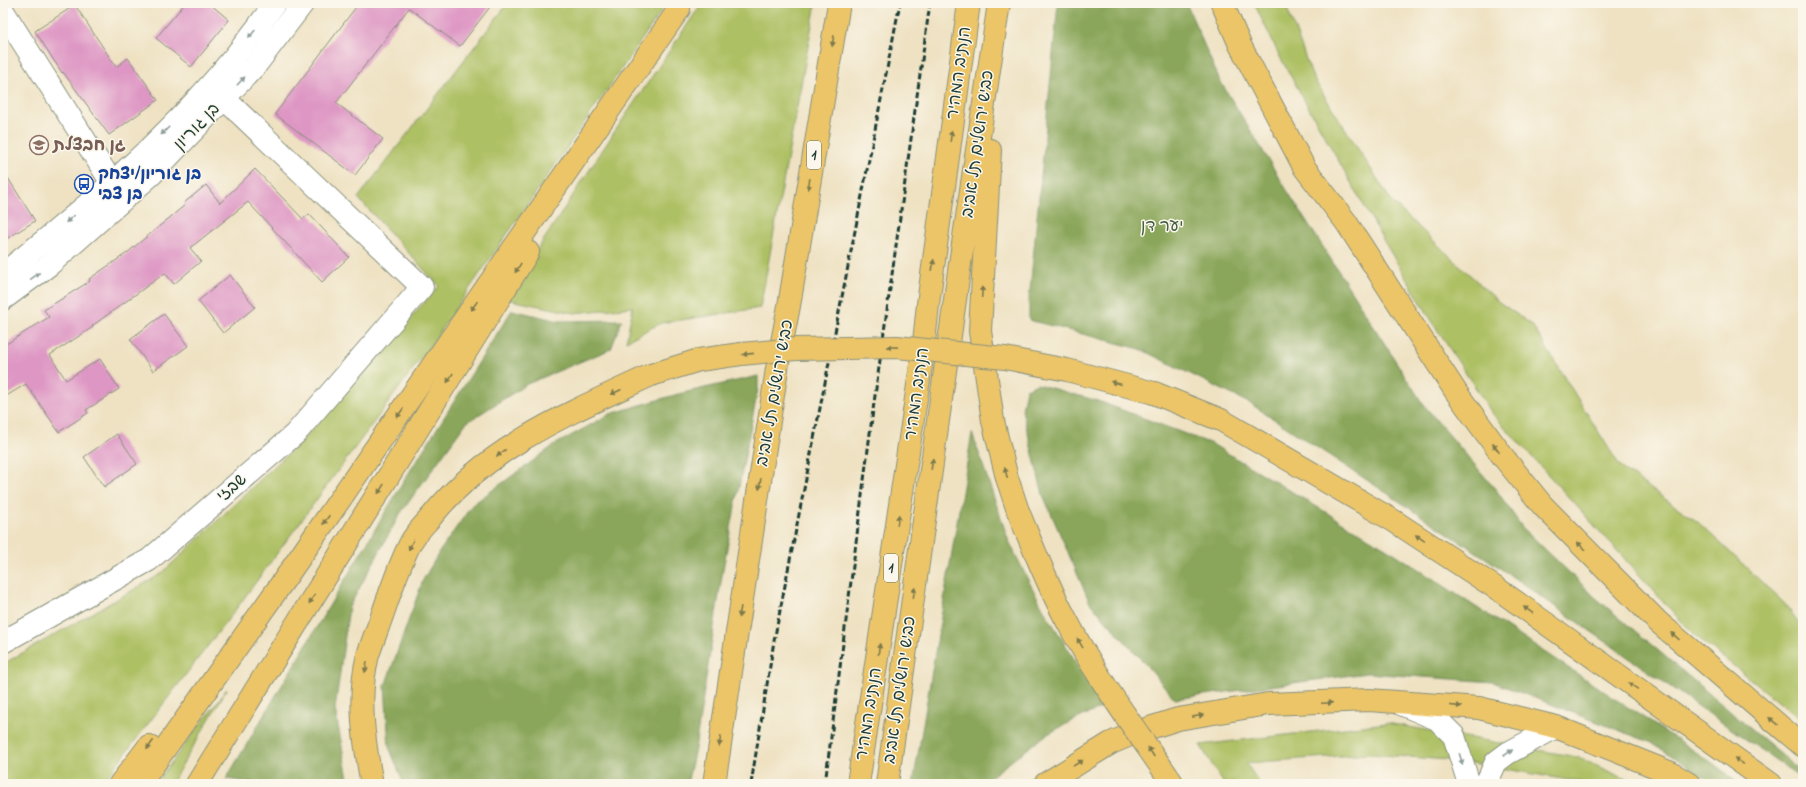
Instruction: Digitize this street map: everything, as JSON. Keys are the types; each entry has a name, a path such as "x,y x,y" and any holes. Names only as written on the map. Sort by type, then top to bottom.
{"highway":[{"name":"כביש ירושלים תל אביב","path":"714,784 778,362 790,306 839,3"},
{"name":"הנתיב המהיר","path":"858,784 923,352 928,304 969,3"},
{"path":"1222,3 1240,45 1304,167 1346,222 1456,392 1504,458 1543,506 1657,621 1803,746"},
{"path":"140,784 289,573 681,6"},
{"path":"197,784 681,6"},
{"name":"כביש ירושלים תל אביב","path":"887,784 960,264 998,11"},
{"path":"998,11 980,330 993,421 1007,478 1018,511 1047,582 1066,620 1097,671 1173,784"},
{"path":"372,784 364,726 362,690 368,656 388,598 412,541 444,502 477,471 521,439 569,414 651,376 700,360 741,354 796,349 897,347 1005,358 1067,370 1154,393 1221,420 1394,521 1502,592 1771,784"},
{"path":"120,784 171,717 289,573"},
{"path":"1045,784 1111,742 1178,719 1268,704 1369,700 1479,708 1556,727 1671,773 1689,784"}],"street":[{"name":"בן גוריון","path":"3,299 49,266 152,174 217,93 275,3"},
{"name":"בן גוריון","path":"3,274 53,234 217,93 255,66 303,3"},
{"path":"3,11 112,183"},
{"name":"שבזי","path":"3,642 149,560 295,434 422,287 217,93"},
{"path":"1394,702 1437,719 1454,736 1469,784"},
{"path":"1486,784 1496,762 1508,752 1556,727"}],"green space":[{"path":"508,3 667,3 427,350 236,609 102,784 3,784 3,664 161,574 302,440 439,286 358,198"},
{"path":"702,3 816,3 760,308 661,323 626,341 633,307 574,313 505,299 617,128"},
{"name":"יער דן","path":"1058,3 1186,3 1219,79 1288,192 1423,404 1497,491 1522,527 1596,598 1803,773 1803,779 1484,557 1251,404 1140,349 1029,320 1029,300"},
{"path":"1254,3 1285,3 1313,78 1392,202 1499,302 1532,325 1621,468 1698,522 1784,603 1803,628 1803,721 1692,633 1492,413 1438,331 1385,243 1280,57"},
{"path":"512,310 559,321 622,320 611,349 527,384 466,423 400,514 349,607 335,709 349,784 261,784 226,779 405,479"},
{"path":"758,376 758,389 723,569 695,749 687,784 404,784 389,747 385,686 423,580 440,551 472,505 556,444 610,414 678,394"},
{"path":"1037,384 1098,401 1212,444 1394,553 1714,764 1740,784 1715,784 1652,743 1493,682 1367,673 1175,699 1090,603 1043,495 1022,410 1026,389"},
{"path":"972,433 1008,539 1044,610 1104,707 1072,721 1046,735 981,784 913,784"},
{"path":"227,689 171,784 155,784"},
{"path":"1387,723 1577,757 1637,784 1590,784 1461,761 1369,754 1246,763 1260,784 1224,784 1200,745"}],"building":[{"path":"185,3 209,3 229,20 191,67 156,38"},
{"path":"359,3 493,3 460,46 409,8 336,103 383,139 355,175 275,114"},
{"path":"75,5 116,67 128,58 158,100 109,135 63,72 62,73 35,31"},
{"path":"255,169 303,219 309,214 349,257 322,282 248,202 190,248 201,261 174,284 165,273 92,326 93,327 50,355 66,380 100,359 119,389 86,410 88,413 59,432 26,384 3,398 3,346 49,317 44,310 90,281 89,279 127,253 185,205 184,203 206,185 220,203"},
{"path":"3,170 35,221 3,241"},
{"path":"230,275 255,307 223,333 198,301"},
{"path":"164,314 188,346 153,371 130,339"},
{"path":"117,434 137,464 104,487 84,457"}],"railway":[{"path":"751,784 774,641 900,3"},
{"path":"825,784 873,410 930,3"}],"place":[{"name":"גן חבצלת","path":"39,145"},
{"name":"בן גוריון/יצחק בן צבי","path":"84,184"}]}
